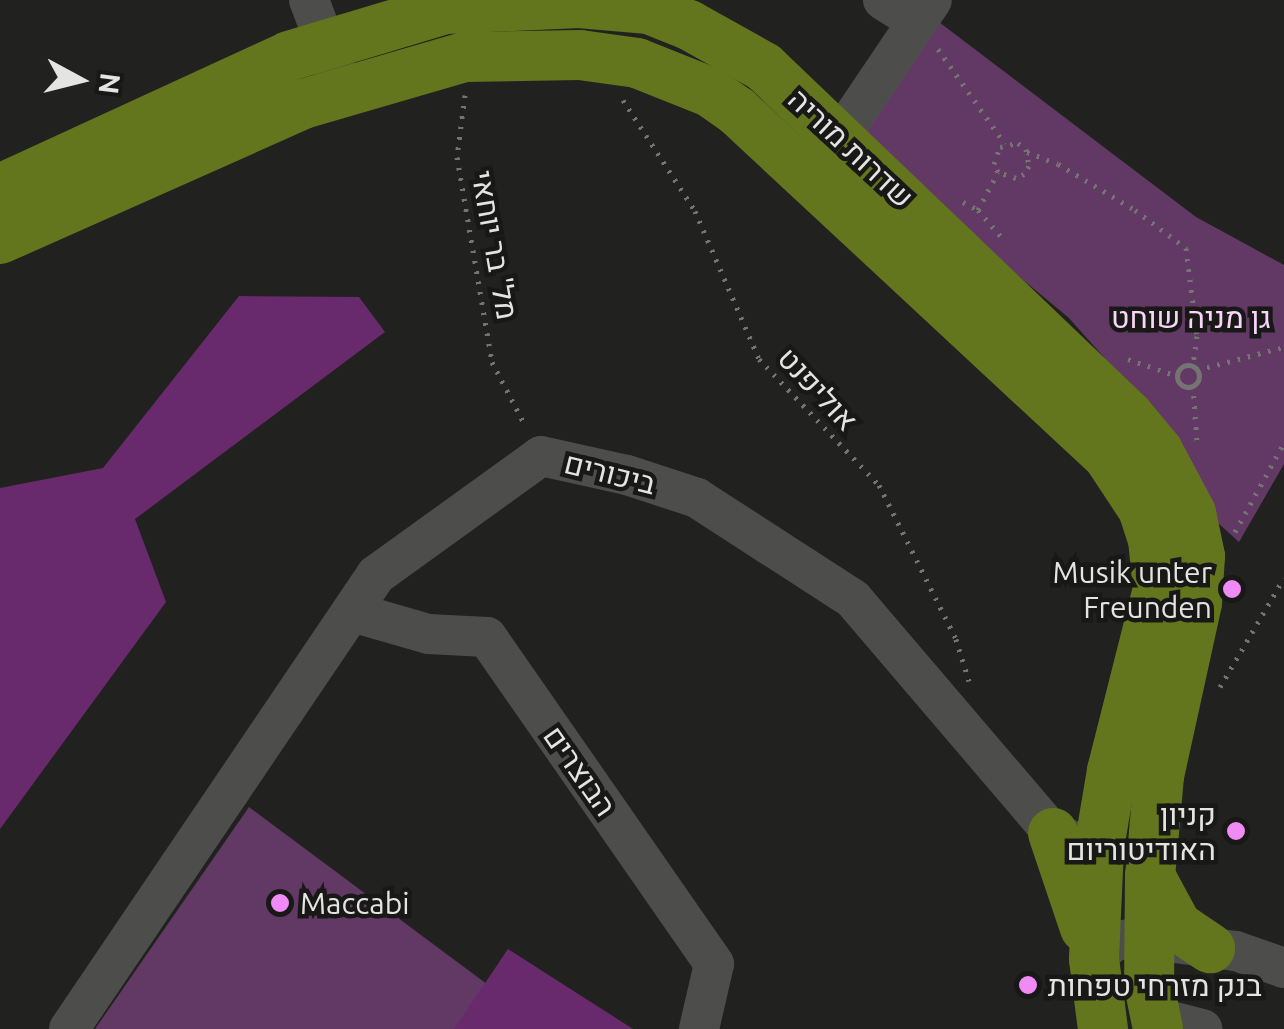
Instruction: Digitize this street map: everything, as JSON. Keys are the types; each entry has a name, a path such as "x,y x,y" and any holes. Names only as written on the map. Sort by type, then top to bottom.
{"main road":[{"path":"348,0 374,12 420,16"},
{"name":"שדרות מוריה","path":"0,189 290,56 317,22 420,16 478,4 659,5 764,67 1128,414 1158,451 1190,513 1200,556 1197,604 1164,747 1150,876 1148,939 1156,1023"},
{"name":"שדרות מוריה","path":"0,239 342,90 433,63 513,54 580,54 636,63 710,92 737,112 1108,456 1143,510 1153,539 1158,588 1115,759 1076,840"},
{"path":"1076,840 1103,1029"},
{"path":"1150,876 1177,926 1210,948"}],"street":[{"path":"845,142 848,122 923,13 883,0"},
{"path":"317,22 342,90"},
{"name":"ביכורים","path":"70,1029 376,575 541,456 626,474 698,498 853,599 1076,840"},
{"name":"הבוצרים","path":"352,612 428,634 488,637 714,964 699,1029"},
{"path":"1076,840 1134,846 1154,820"},
{"path":"1094,959 1114,941 1148,939 1210,948 1284,968"},
{"path":"1156,1023 1202,1029"}],"path":[{"path":"923,13 940,53 1005,144"},
{"name":"מל' בר יוחאי","path":"466,91 457,158 492,362 541,456"},
{"name":"אוליפנט","path":"619,95 695,211 758,359 879,486 956,639 972,690"},
{"path":"978,210 998,172 995,154 1005,144 1018,143 1134,210 1186,248 1197,336 1195,368 1194,386 1180,384 1177,373 1186,364 1195,368 1284,347"},
{"path":"998,172 1016,178 1024,174 1029,166 1028,152"},
{"path":"1226,548 1284,443"},
{"path":"1210,704 1284,578"}],"green space":[{"name":"גן מניה שוחט","path":"935,19 1196,217 1284,265 1284,464 1239,542 1207,513 1124,380 1069,318 863,147 866,111"},
{"name":"Maccabi","path":"249,807 507,999 488,1029 95,1029"}],"shaded area":[{"path":"239,296 359,297 385,332 135,519 166,602 0,829 0,488 103,468"},
{"path":"508,949 633,1029 454,1029"}],"place":[{"name":"Musik unter Freunden","path":"1232,589"},
{"name":"קניון האודיטוריום","path":"1236,831"},
{"name":"Maccabi","path":"280,903"},
{"name":"בנק מזרחי טפחות","path":"1028,985"}]}
